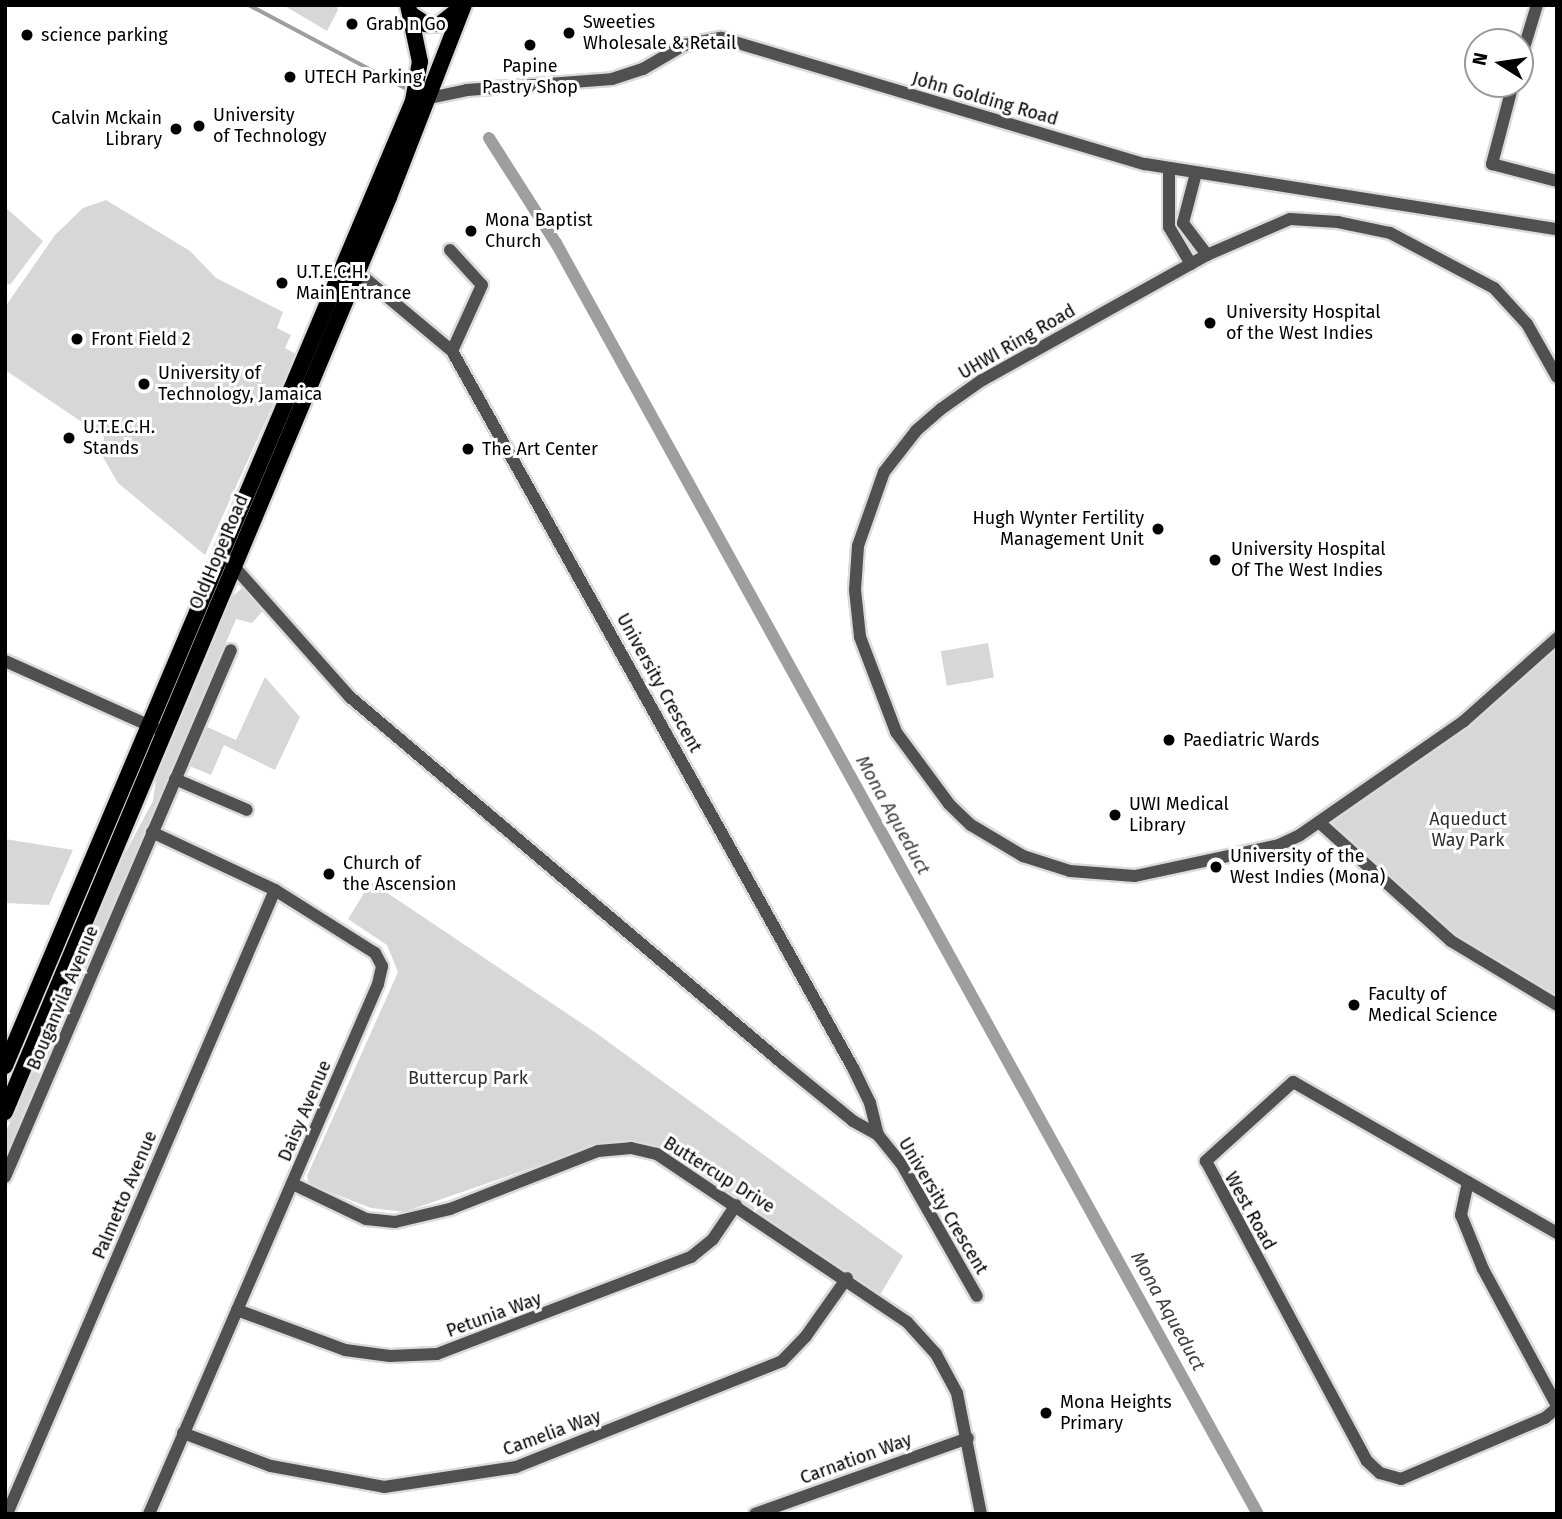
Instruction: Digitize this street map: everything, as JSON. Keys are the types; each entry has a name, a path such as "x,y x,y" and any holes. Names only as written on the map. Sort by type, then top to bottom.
{"main road":[{"path":"410,10 425,24 440,24 464,5"},
{"name":"Old Hope Road","path":"5,1112 156,729 219,554 464,5"},
{"name":"Old Hope Road","path":"5,1066 156,729 234,566 420,100 420,62 410,10"}],"street":[{"path":"1530,28 1537,5"},
{"name":"John Golding Road","path":"420,100 467,90 612,79 643,69 684,45 721,38 1169,169 1557,229"},
{"path":"1509,98 1492,164 1557,181"},
{"path":"1169,169 1169,227 1191,264"},
{"path":"1196,173 1183,223 1207,255"},
{"name":"UHWI Ring Road","path":"1557,377 1527,324 1494,288 1390,233 1338,222 1290,219 1207,255 982,380 912,436 884,472 858,546 855,590 860,636 896,732 949,804 971,825 1023,856 1069,871 1135,876 1279,845 1320,823 1464,721 1557,638"},
{"path":"450,250 482,285 452,351"},
{"name":"University Crescent","path":"366,279 452,351 853,1068 870,1103 878,1135"},
{"name":"University Crescent","path":"219,554 234,566 350,697 782,1063 853,1121 878,1135 901,1163 977,1296"},
{"name":"Bouganvila Avenue","path":"5,1177 231,650"},
{"path":"5,661 156,729"},
{"path":"175,779 247,810"},
{"path":"1320,823 1451,942 1557,1005"},
{"name":"Daisy Avenue","path":"149,1514 293,1184 382,967 375,953 275,890 152,832"},
{"name":"Palmetto Avenue","path":"7,1514 275,890"},
{"name":"West Road","path":"1557,1233 1293,1082 1206,1161 1367,1461 1380,1473 1401,1479 1545,1418 1557,1407"},
{"name":"Buttercup Drive","path":"293,1184 366,1219 395,1222 450,1209 598,1151 631,1148 657,1154 847,1278 907,1322 936,1354 957,1393 981,1514"},
{"path":"1468,1182 1461,1215 1483,1269 1557,1407"},
{"name":"Petunia Way","path":"237,1310 345,1350 390,1356 437,1353 691,1257 713,1239 736,1205"},
{"name":"Camelia Way","path":"183,1433 271,1466 384,1487 516,1467 782,1361 806,1336 847,1278"},
{"name":"Carnation Way","path":"755,1514 968,1438"}],"green space":[{"path":"283,5 336,5 338,10 327,31"},
{"path":"106,200 190,251 216,278 283,312 277,328 291,335 285,348 296,354 205,555 118,483 103,457 104,437 5,370 5,307 55,235 83,208"},
{"path":"5,207 43,241 10,285 5,282"},
{"path":"244,586 266,607 252,623 236,619 5,1161 5,1134 115,872 153,801 156,779 232,597"},
{"path":"988,643 994,677 947,686 941,651"},
{"name":"Aqueduct Way Park","path":"1557,643 1557,1000 1452,938 1327,823"},
{"path":"265,677 300,717 275,770 224,745 211,775 187,765 205,726 236,740"},
{"path":"5,839 73,850 49,905 5,903"},
{"name":"Buttercup Park","path":"371,882 596,1033 903,1256 880,1295 669,1153 648,1145 620,1141 598,1145 404,1212 371,1208 309,1184 307,1176 398,972 387,945 348,919"}],"waterway":[{"path":"249,5 405,88"},
{"name":"Mona Aqueduct","path":"489,138 556,243 1258,1514"}],"place":[{"name":"Grab n Go","path":"352,24"},
{"name":"Sweeties Wholesale & Retail","path":"569,33"},
{"name":"science parking","path":"27,35"},
{"name":"Papine Pastry Shop","path":"530,45"},
{"name":"UTECH Parking","path":"290,77"},
{"name":"University of Technology","path":"199,126"},
{"name":"Calvin Mckain Library","path":"176,129"},
{"name":"Mona Baptist Church","path":"471,231"},
{"name":"U.T.E.C.H. Main Entrance","path":"282,283"},
{"name":"University Hospital of the West Indies","path":"1210,323"},
{"name":"Front Field 2","path":"77,339"},
{"name":"University of Technology, Jamaica","path":"144,384"},
{"name":"U.T.E.C.H. Stands","path":"69,438"},
{"name":"The Art Center","path":"468,449"},
{"name":"Hugh Wynter Fertility Management Unit","path":"1158,529"},
{"name":"University Hospital Of The West Indies","path":"1215,560"},
{"name":"Paediatric Wards","path":"1169,740"},
{"name":"UWI Medical Library","path":"1115,815"},
{"name":"University of the West Indies (Mona)","path":"1216,867"},
{"name":"Church of the Ascension","path":"329,874"},
{"name":"Faculty of Medical Science","path":"1354,1005"},
{"name":"Mona Heights Primary","path":"1046,1413"}]}
